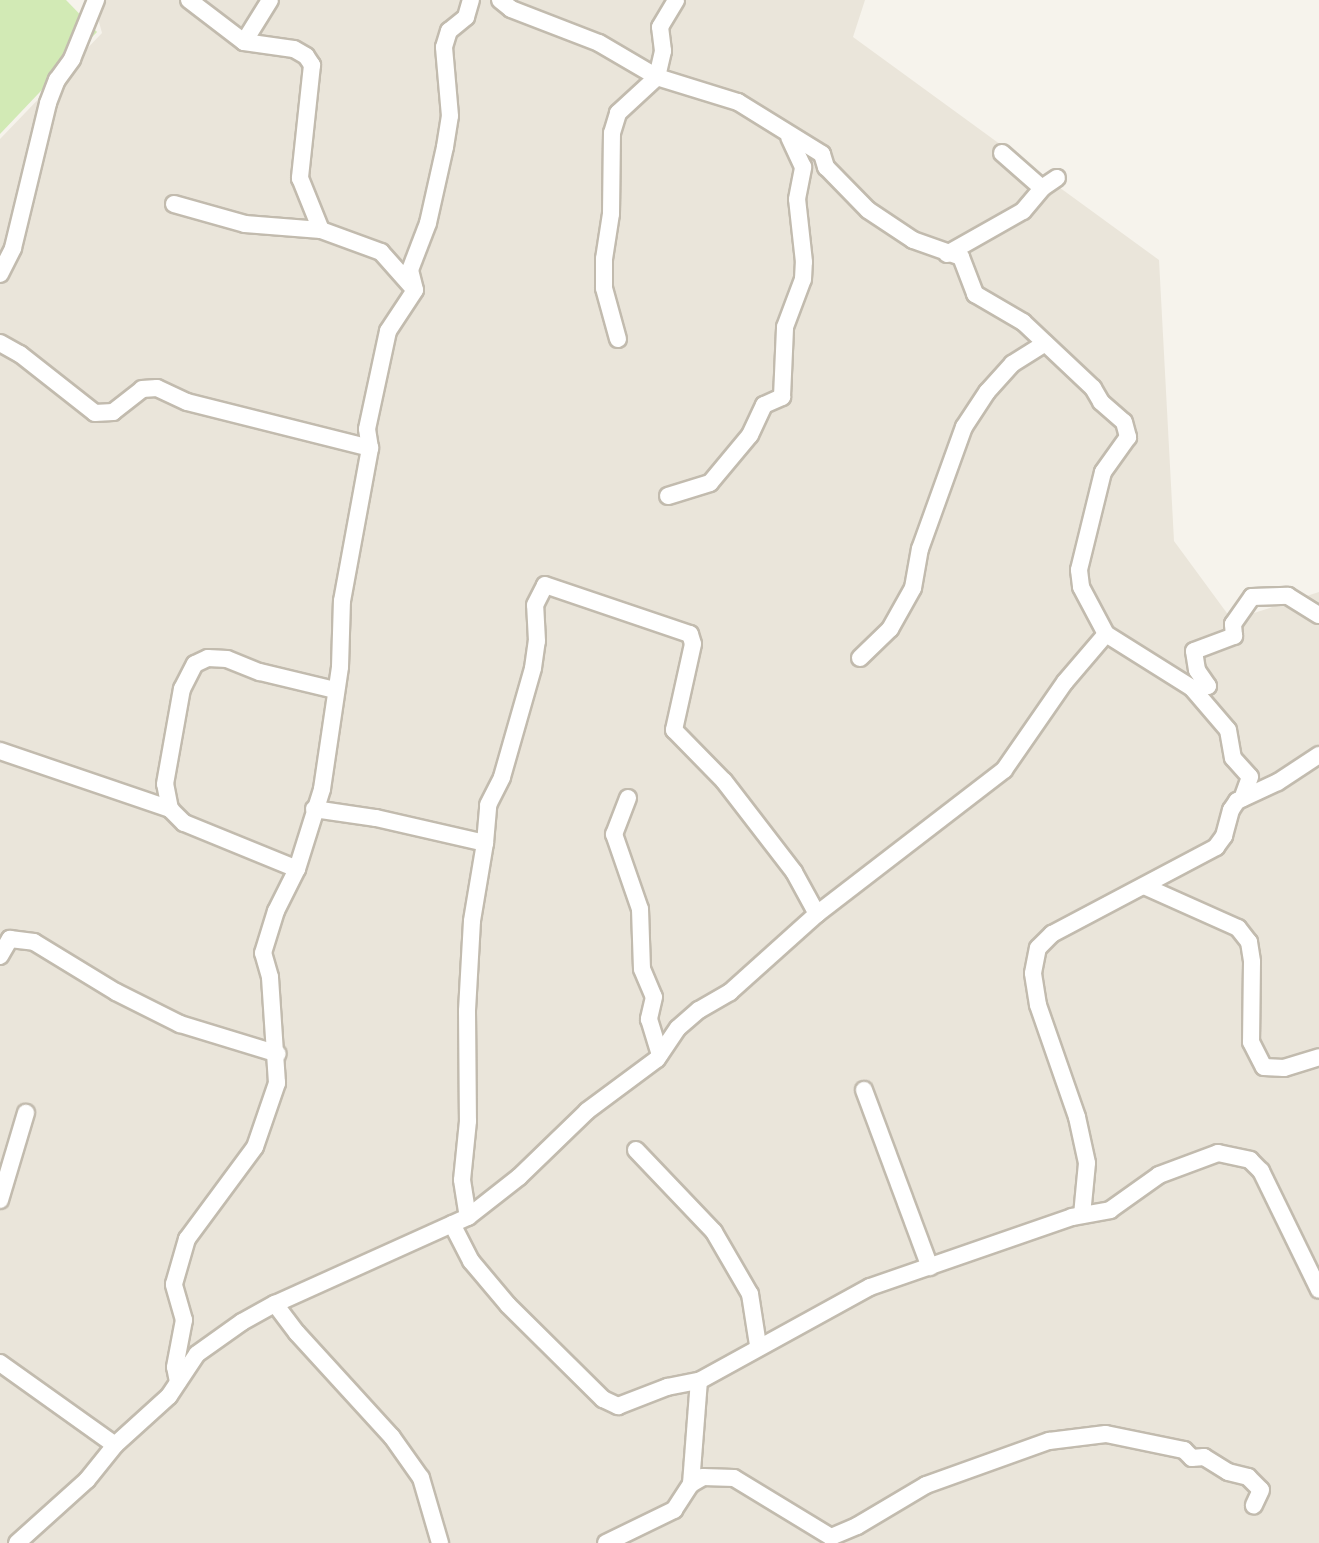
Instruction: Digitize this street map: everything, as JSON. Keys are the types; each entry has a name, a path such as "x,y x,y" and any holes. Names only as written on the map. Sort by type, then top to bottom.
{"street":[{"path":"0,274 13,248 48,103 57,80 72,59 96,0"},
{"path":"189,0 244,42 294,49 306,56 312,65 300,178 321,230"},
{"path":"244,42 270,0"},
{"path":"178,1382 175,1367 184,1320 174,1284 187,1239 255,1147 277,1083 278,1054 270,977 263,953 276,911 297,869 326,771 340,667 342,601 370,448 367,429 388,331 415,290 410,270 428,223 450,116 444,47 449,31 466,17 471,0"},
{"path":"500,0 511,9 599,43 657,77 738,102 789,137 822,154 826,167 868,210 913,240 947,254 955,254 965,263 975,294 1023,322 1124,422 1128,437 1103,472 1079,570 1081,587 1106,634 1192,688 1228,730 1235,761 1249,774 1242,799"},
{"path":"618,339 604,288 604,259 611,214 612,133 618,113 657,77 663,51 660,27 676,0"},
{"path":"668,496 710,483 750,435 764,405 782,397 785,327 803,279 803,236 797,199 803,167 789,137"},
{"path":"1002,153 1042,188"},
{"path":"803,167 822,154"},
{"path":"947,254 1023,211 1042,188 1057,178"},
{"path":"174,204 245,224 321,230 381,252 415,290"},
{"path":"0,343 20,354 95,413 113,412 142,389 157,388 187,402 370,448"},
{"path":"860,658 890,629 913,588 920,549 964,427 987,392 1012,364 1045,343"},
{"path":"817,914 794,872 724,781 674,730 693,644 690,634 545,585 535,605 537,641 533,668 502,777 488,805 472,921 467,1011 468,1121 460,1221 471,1261 508,1305 603,1399 618,1406 667,1387 699,1381 758,1345 870,1287 1082,1215 1110,1210 1159,1175 1218,1153 1250,1160 1261,1171 1314,1270 1319,1290"},
{"path":"1192,688 1208,686 1197,670 1194,651 1234,636 1233,624 1252,597 1288,596 1319,615"},
{"path":"17,1543 87,1480 115,1445 169,1396 197,1354 242,1322 275,1304 460,1221 542,1157 587,1111 660,1054 678,1028 730,992 817,914 1004,770 1065,682 1106,634"},
{"path":"170,809 165,784 182,689 195,664 208,658 227,659 260,672 335,690"},
{"path":"0,751 170,809 184,823 297,869"},
{"path":"1082,1215 1087,1163 1065,1077 1038,1005 1033,973 1038,948 1052,934 1216,847 1224,836 1231,810 1242,799 1278,782 1319,755"},
{"path":"628,798 614,834 640,909 642,969 654,997 649,1019 660,1054"},
{"path":"314,809 485,843"},
{"path":"1144,886 1238,928 1249,942 1252,962 1251,1042 1264,1067 1284,1068 1319,1057"},
{"path":"0,956 5,936 34,942 116,992 180,1024 278,1054"},
{"path":"864,1090 930,1267"},
{"path":"0,1200 26,1113"},
{"path":"636,1150 714,1232 750,1294 758,1345"},
{"path":"275,1304 302,1340 392,1437 421,1478 440,1543"},
{"path":"0,1363 115,1445"},
{"path":"691,1484 699,1381"},
{"path":"606,1543 674,1510 691,1484 703,1477 734,1478 820,1537 831,1537 857,1526 926,1485 1049,1441 1106,1434 1184,1450 1192,1458 1204,1457 1228,1472 1248,1477 1261,1490 1254,1505"}],"shaded area":[{"path":"93,0 865,0 853,37 1159,260 1174,541 1232,620 1319,592 1319,1543 0,1543 0,139 102,33"}],"green space":[{"path":"0,0 66,0 97,32 0,134"}]}
